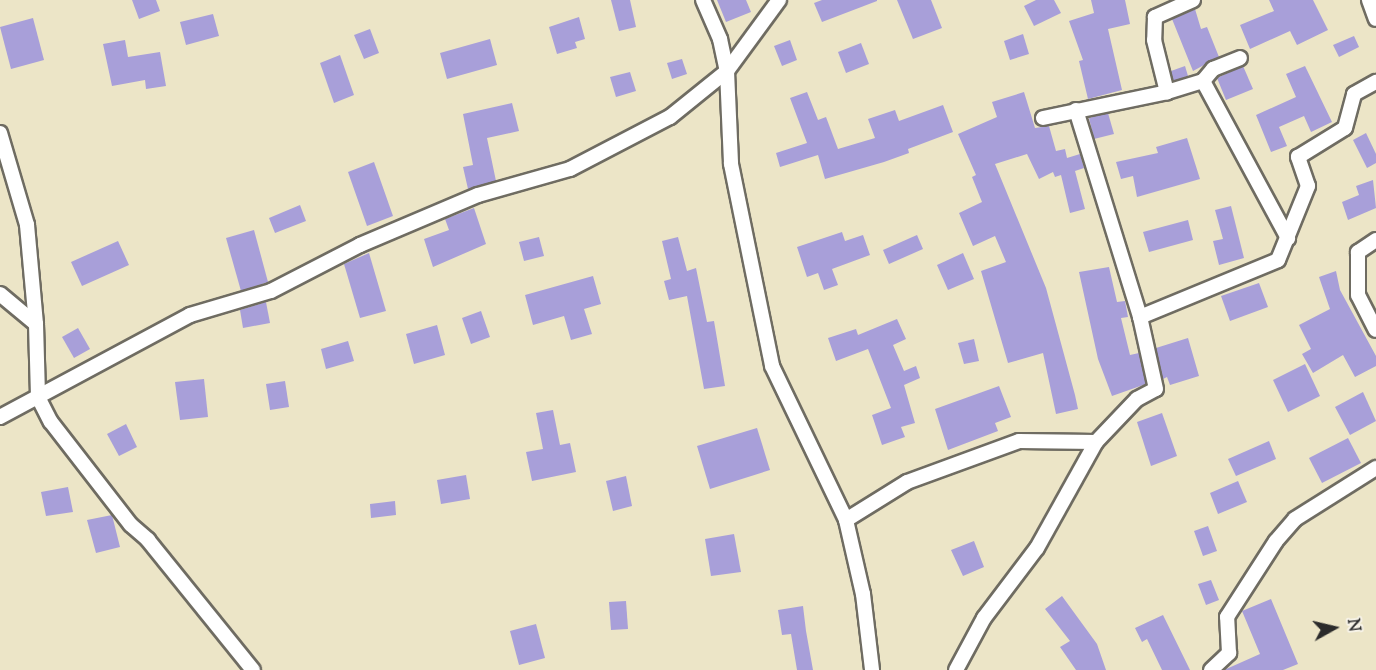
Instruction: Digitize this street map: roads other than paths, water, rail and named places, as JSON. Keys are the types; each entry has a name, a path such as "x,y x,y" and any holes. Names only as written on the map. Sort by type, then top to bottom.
{"street":[{"path":"703,0 720,39 727,71 731,164 772,366 846,520 862,594 872,670"},
{"path":"0,417 190,315 271,291 360,245 478,195 570,169 670,117 727,71 779,0"},
{"path":"1167,92 1154,40 1155,17 1193,0"},
{"path":"1369,0 1376,20"},
{"path":"1043,118 1167,92 1203,81 1213,69 1240,57"},
{"path":"1203,81 1288,238"},
{"path":"1140,317 1278,260 1308,186 1298,157 1345,128 1354,94 1376,82"},
{"path":"956,670 984,618 1037,548 1096,442 1137,399 1156,389 1140,317 1076,110"},
{"path":"0,133 27,225 36,324 38,397 51,422 130,525 148,540 253,670"},
{"path":"1376,240 1358,252 1358,295 1376,330"},
{"path":"0,294 36,324"},
{"path":"846,520 907,482 1020,441 1096,442"},
{"path":"1211,670 1228,653 1227,616 1276,541 1295,519 1376,468"}]}
